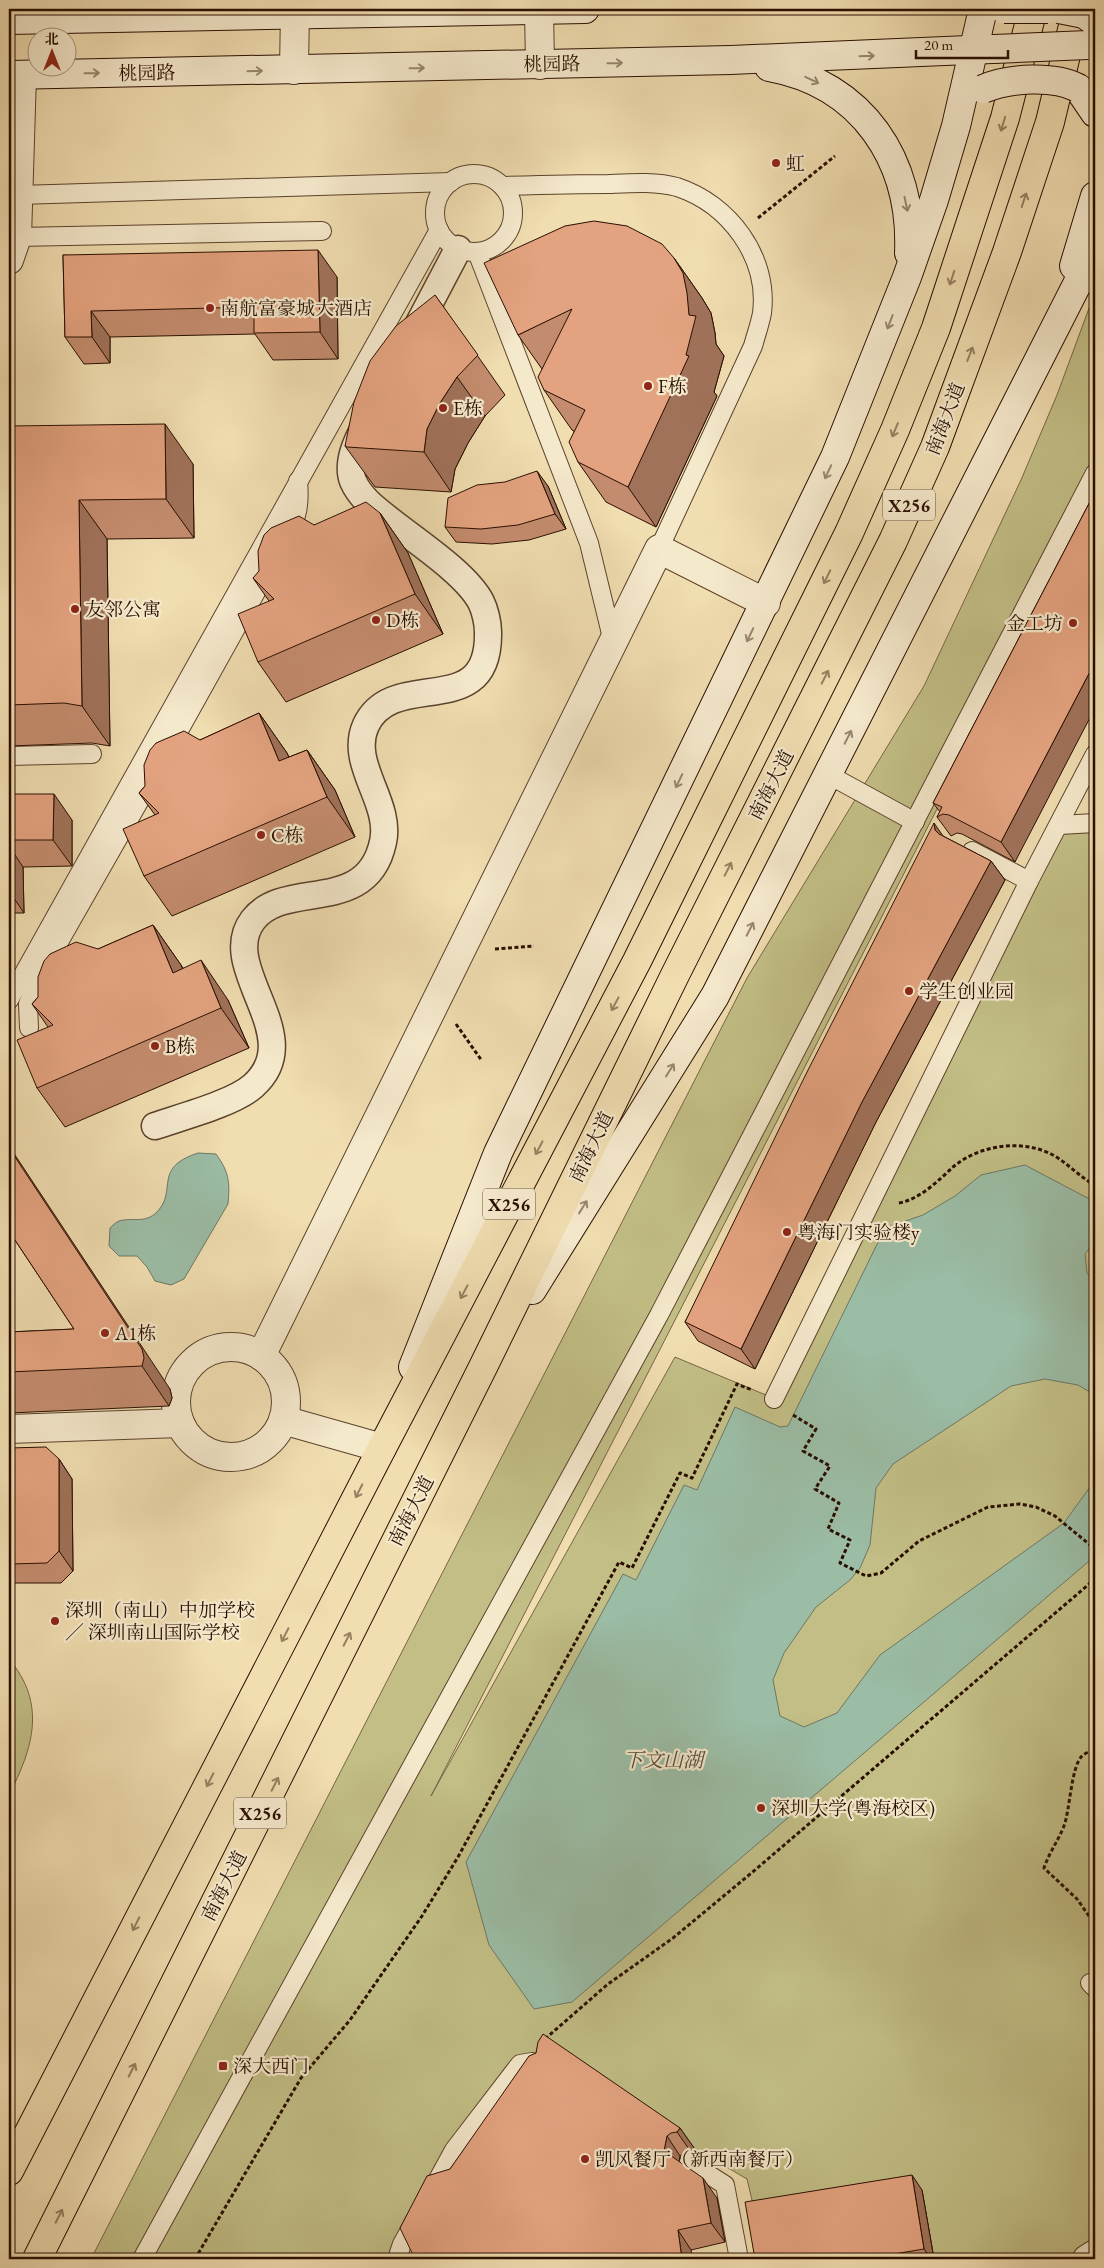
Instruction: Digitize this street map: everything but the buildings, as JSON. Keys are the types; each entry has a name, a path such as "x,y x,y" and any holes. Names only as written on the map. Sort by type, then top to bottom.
{"main road":[{"path":"539,9 540,65"},
{"path":"9,20 295,12 584,9"},
{"path":"283,1420 382,1448 498,1152 766,603 835,457 908,277 956,126 984,50 983,9"},
{"path":"996,9 1048,9"},
{"name":"X256","path":"9,2171 382,1448 637,961 849,533 895,430 936,328 1005,118 1033,9"},
{"path":"1059,9 1084,14 1090,29"},
{"path":"294,70 295,12"},
{"name":"桃园路","path":"15,75 540,65 984,50 1090,29"},
{"name":"南海大道","path":"37,2259 483,1367 675,975 893,541 935,447 1007,252 1050,122 1090,29"},
{"path":"731,60 805,76 835,91 861,112 883,142 900,183 907,208 909,237 908,277"},
{"path":"13,249 19,196 15,75"},
{"path":"956,126 983,89 1008,81 1054,81 1069,83 1078,88 1095,114"},
{"path":"1050,334 1075,264 1095,196"},
{"path":"483,1367 716,996 1095,248"},
{"path":"261,1356 659,549 766,603"},
{"path":"221,1348 249,1350 261,1356 273,1366 285,1391 286,1406 283,1420 276,1433 266,1444 254,1452 225,1457 210,1453 197,1446 187,1435 176,1409 176,1395 186,1369 196,1359 208,1352 221,1348"},
{"path":"9,1429 180,1422"},
{"path":"1087,2259 1095,2254"}],"street":[{"path":"408,345 468,250"},
{"path":"155,1126 239,1095 253,1086 264,1074 271,1054 272,1036 266,1011 246,958 245,938 251,922 263,909 279,902 313,897 351,887 372,869 383,842 383,815 366,767 361,744 366,725 376,710 390,701 408,695 458,688 478,675 488,652 488,628 482,603 477,596 461,577 366,500 353,480 351,462 356,441 375,406"}],"lane":[{"path":"474,174 489,177 502,186 512,207 512,218 508,232 501,241 491,248 468,250 448,241 438,230 435,217 436,202 442,190 451,182 464,175 474,174"},
{"path":"19,196 451,182"},
{"path":"502,186 643,183 676,187 703,198 724,215 740,232 752,254 761,282 762,312 753,346 659,549"},
{"path":"9,1000 438,230"},
{"path":"13,249 322,231"},
{"path":"468,250 589,543 612,642"},
{"path":"142,2259 658,1315 1095,473"},
{"path":"29,1028 28,1004 39,977 92,887 295,522 300,504 298,481"},
{"path":"9,756 92,754"},
{"path":"774,1398 1029,882 1095,754"},
{"path":"829,775 915,822"},
{"path":"1059,825 1095,824"},
{"path":"958,844 1029,882"},
{"path":"397,2259 402,2244 454,2150 520,2064 532,2062 542,2065"},
{"path":"689,2162 725,2185 739,2259"}],"path":[{"path":"740,232 835,156"},
{"path":"438,998 482,1061"},
{"path":"867,1210 904,1202 934,1185 955,1165 982,1150 1024,1145 1052,1154 1083,1179 1095,1185"},
{"path":"195,2259 302,2078 350,2020 422,1916 458,1857 619,1562 632,1568 680,1473 692,1478 737,1384 774,1398 791,1414 816,1429 803,1451 830,1466 816,1489 839,1503 828,1529 850,1540 840,1563 866,1576 881,1573 919,1541 988,1507 1020,1504 1036,1507 1055,1516 1095,1550"},
{"path":"520,2064 557,2027 608,1984 673,1938 1095,1579"},
{"path":"1093,1986 1094,1923 1077,1899 1044,1868 1049,1852 1064,1827 1072,1794 1073,1775 1081,1757 1095,1748"}],"shaded area":[{"name":"深圳大学(粤海校区)","path":"1095,292 1095,483 1017,653 431,1796 675,1357 773,1398 1059,825 1095,823 1095,2259 934,2259 922,2190 756,2217 747,2179 694,2148 557,2054 397,2259 91,2259 747,978 924,686 1021,480 1057,395"},
{"path":"9,1659 21,1676 28,1693 32,1709 32,1726 30,1743 9,1795"}],"water":[{"path":"198,1153 216,1154 224,1166 228,1178 228,1204 184,1279 171,1285 155,1281 147,1267 137,1256 119,1256 109,1246 110,1228 119,1221 148,1218 157,1212 166,1196 170,1172 175,1165"},
{"name":"下文山湖","path":"1025,1165 1095,1202 1095,1241 1085,1254 1087,1273 1095,1282 1095,1395 1078,1385 1045,1379 1011,1386 893,1464 876,1488 870,1545 860,1568 850,1580 816,1607 784,1653 773,1680 780,1716 804,1727 837,1713 880,1655 1064,1523 1095,1480 1095,1556 572,2002 534,2009 489,1945 466,1862 623,1574 636,1580 684,1485 697,1490 735,1407 780,1427 788,1426 885,1228 923,1215 955,1196 981,1175"}],"place":[{"name":"虹","path":"776,163"},
{"name":"南航富豪城大酒店","path":"210,308"},
{"name":"F栋","path":"648,386"},
{"name":"E栋","path":"443,408"},
{"name":"友邻公寓","path":"75,609"},
{"name":"D栋","path":"376,620"},
{"name":"金工坊","path":"1073,623"},
{"name":"C栋","path":"261,835"},
{"name":"学生创业园","path":"909,991"},
{"name":"B栋","path":"155,1046"},
{"name":"粤海门实验楼y","path":"787,1232"},
{"name":"A1栋","path":"105,1333"},
{"name":"深圳（南山）中加学校 ／ 深圳南山国际学校","path":"55,1621"},
{"name":"深圳大学(粤海校区)","path":"761,1808"},
{"name":"深大西门","path":"223,2066"},
{"name":"凯风餐厅（新西南餐厅）","path":"585,2159"}]}
